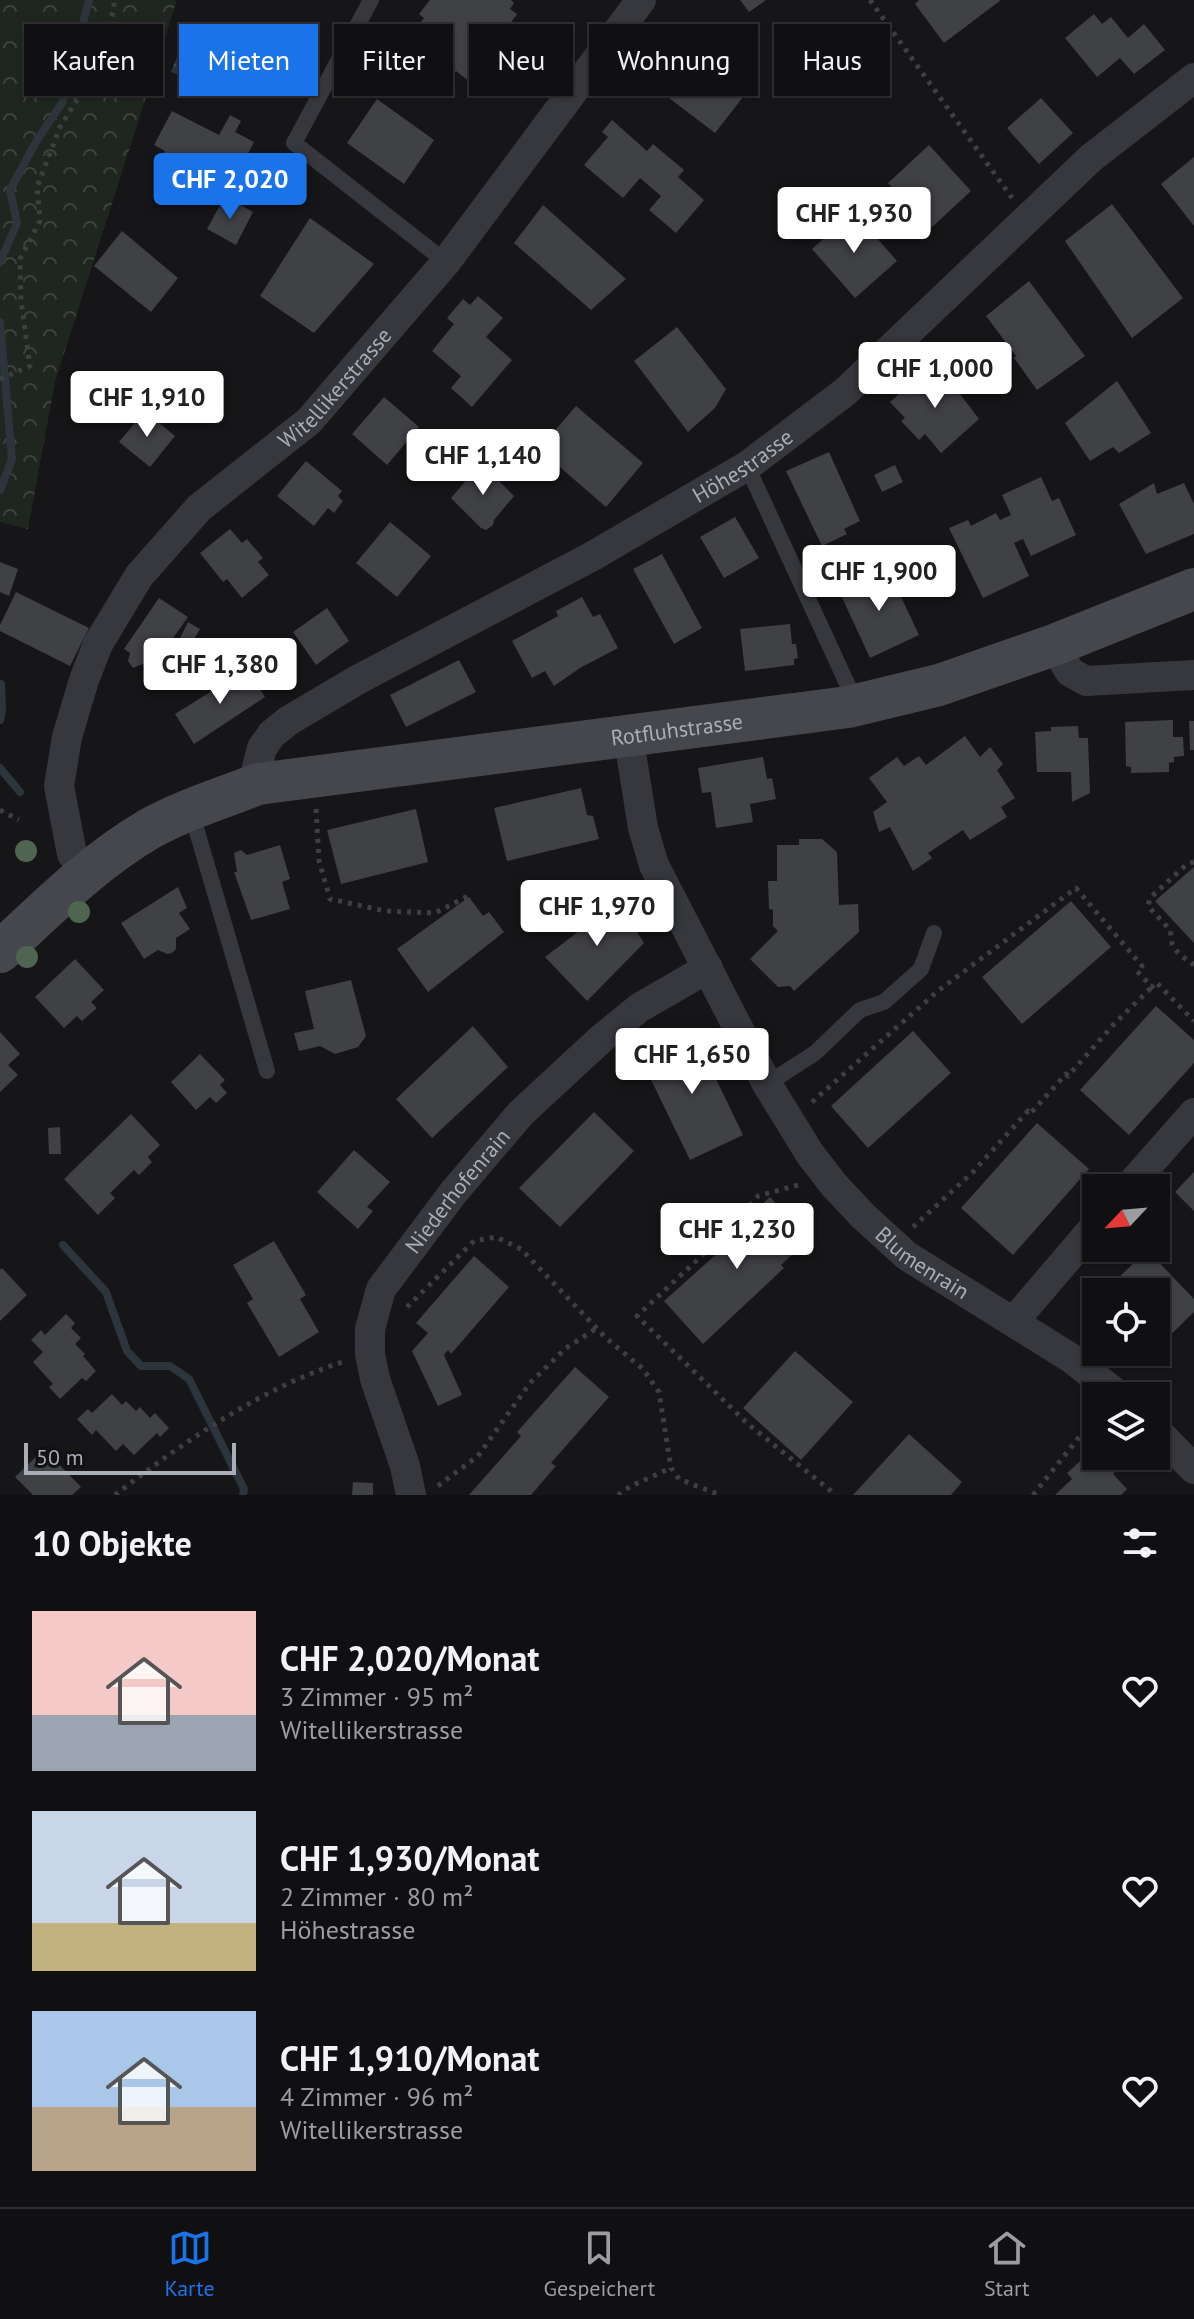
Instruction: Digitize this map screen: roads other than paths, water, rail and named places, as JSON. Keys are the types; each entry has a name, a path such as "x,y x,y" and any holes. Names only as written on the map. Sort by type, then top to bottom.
{"main road":[{"name":"Rotfluhstrasse","path":"85,873 151,829 190,809 258,784 856,705 939,685 1054,645 1194,589"},
{"path":"0,952 85,873"}],"street":[{"name":"Witellikerstrasse","path":"85,873 72,854 59,786 67,737 84,680 106,630 139,576 199,508 309,421 446,262 641,0"},
{"name":"Höhestrasse","path":"258,784 257,767 262,748 272,734 288,721 359,679 591,557 747,466 845,392 1091,158 1194,78"},
{"path":"1054,645 1070,672 1086,681 1194,675"},
{"name":"Blumenrain","path":"628,734 648,848 662,882 767,1084 810,1154 834,1185 893,1246 1071,1358 1101,1382"},
{"name":"Niederhofenrain","path":"423,1491 405,1466 375,1379 370,1354 370,1329 381,1289 453,1193 521,1113 639,1008 708,968"},
{"path":"1140,1174 1194,1113"},
{"path":"1014,1321 1082,1241"},
{"path":"1170,1444 1194,1469"}],"lane":[{"path":"371,0 294,143 446,262"},
{"path":"747,466 856,705"},
{"path":"190,809 267,1071"},
{"path":"767,1084 815,1053 860,1010 884,1002 921,969 934,933"}],"water":[{"path":"177,57 179,58 179,75 171,72"}],"waterway":[{"path":"0,262 17,223 10,190 37,140 62,103 89,0"},
{"path":"0,322 12,459 0,490"},
{"path":"0,720 1,684"},
{"path":"0,768 20,792"},
{"path":"63,1245 106,1292 127,1351 141,1366 170,1366 189,1379 244,1489 243,1495"}]}
